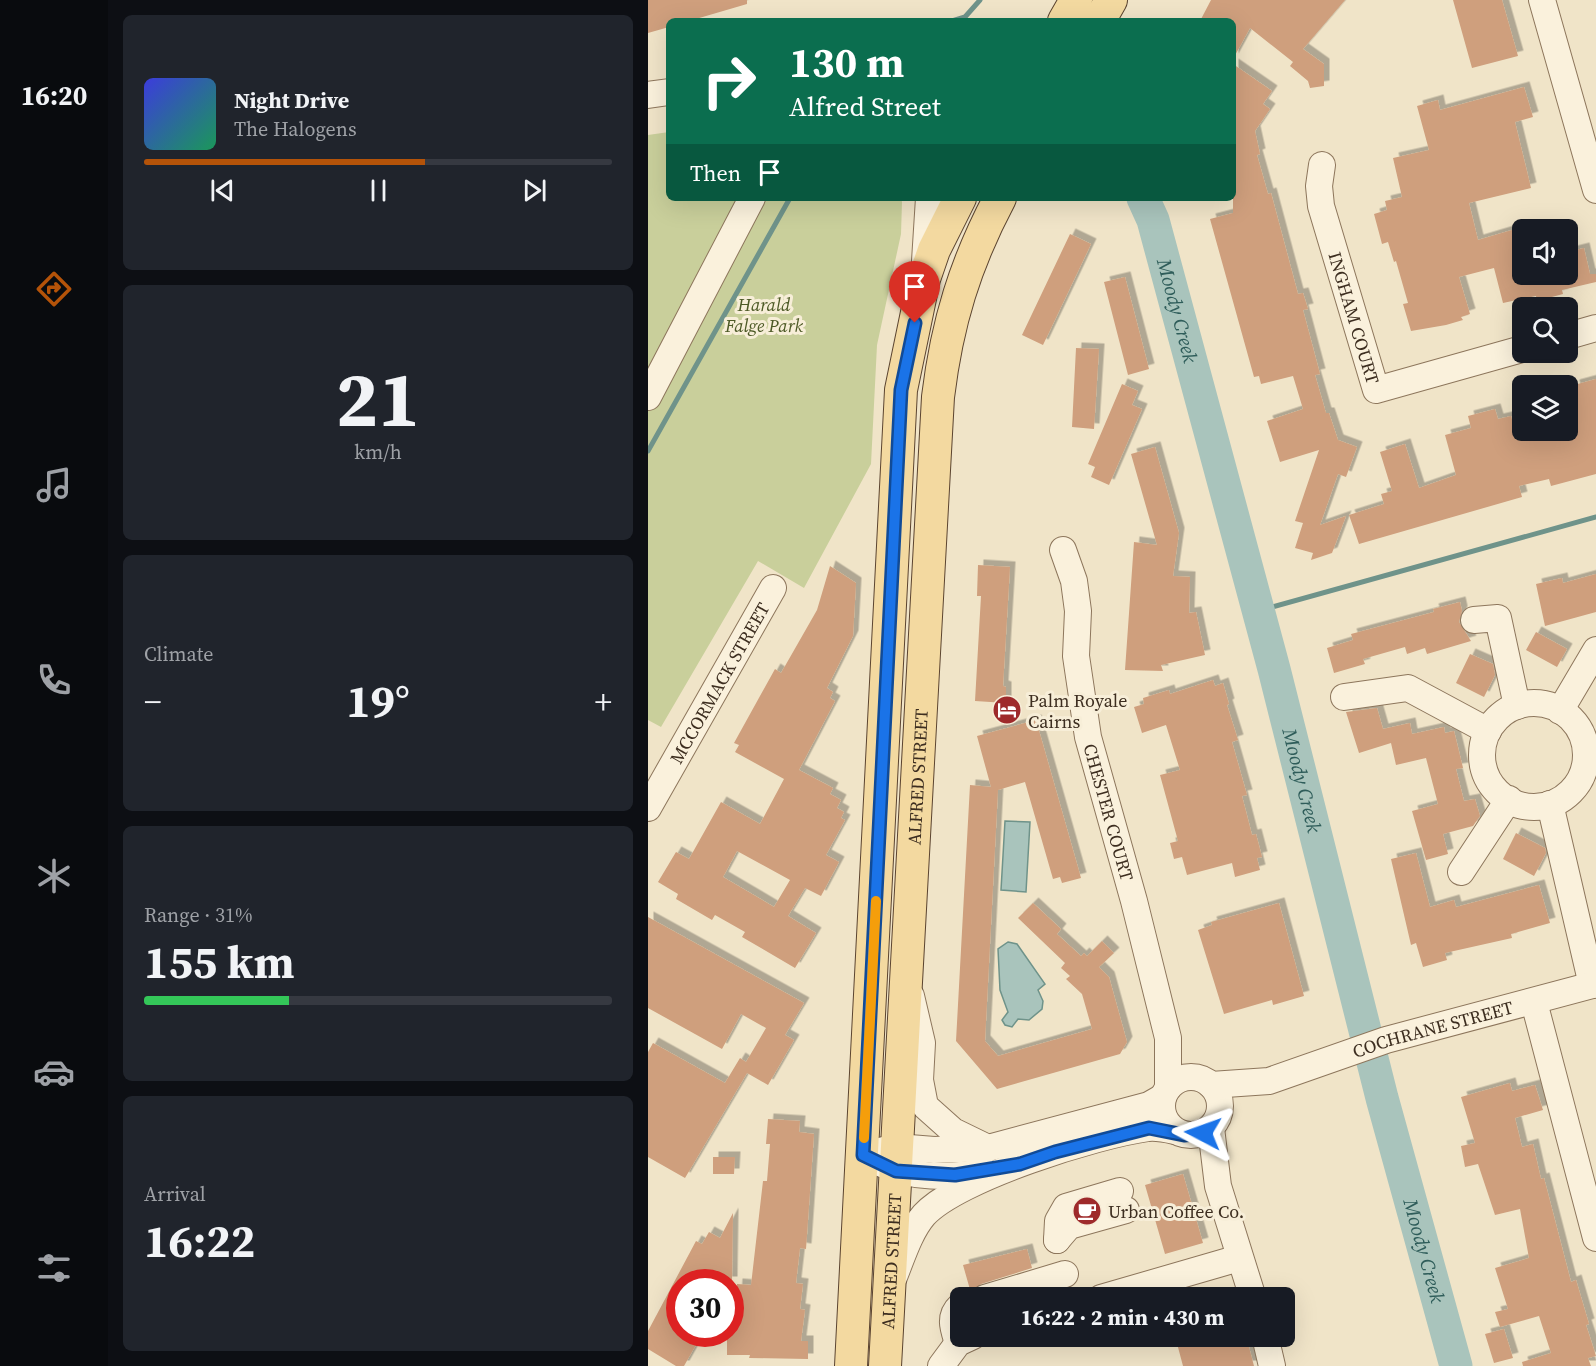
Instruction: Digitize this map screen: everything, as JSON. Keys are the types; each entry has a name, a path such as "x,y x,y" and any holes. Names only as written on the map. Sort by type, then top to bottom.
{"main road":[{"path":"1066,18 1076,0"},
{"path":"1101,18 1111,0"},
{"name":"ALFRED STREET","path":"852,1366 901,390 924,279 934,250 958,201"},
{"name":"ALFRED STREET","path":"885,1366 908,984 938,397 944,350 954,304 971,259 999,201"}],"street":[{"path":"1542,0 1596,190"},
{"path":"648,95 666,92"},
{"name":"INGHAM COURT","path":"1322,165 1319,186 1321,206 1376,390 1512,352"},
{"path":"648,397 750,201"},
{"path":"924,279 929,201"},
{"path":"1578,333 1596,328"},
{"name":"CHESTER COURT","path":"1063,550 1074,581 1078,612 1076,656 1088,738 1134,901 1168,1038"},
{"name":"MCCORMACK STREET","path":"648,808 773,588"},
{"path":"1474,620 1498,618 1517,706"},
{"path":"1560,711 1596,650"},
{"path":"1344,697 1408,688 1488,731"},
{"path":"1539,703 1571,718 1581,732 1586,749 1584,767 1587,786 1550,804 1533,807 1509,799 1491,784 1484,769 1482,752 1488,731 1493,722 1505,711 1517,706 1539,703"},
{"path":"1461,872 1509,799"},
{"path":"1550,804 1594,984"},
{"path":"908,984 922,1043 920,1080 926,1106 953,1131 988,1148"},
{"name":"COCHRANE STREET","path":"1207,1083 1269,1080 1386,1040 1594,984"},
{"path":"1534,1002 1596,1238"},
{"path":"1168,1038 1192,1072 1207,1083 1220,1102 1213,1124 1218,1186 1249,1287"},
{"path":"1168,1038 1163,1116 1180,1133 1218,1186"},
{"path":"896,1159 934,1150 988,1148 1149,1105 1184,1078 1207,1083"},
{"name":"COCHRANE STREET","path":"1213,1124 1269,1080"},
{"path":"890,1286 924,1215 951,1195 1020,1164 1055,1152 1149,1128 1194,1135 1213,1124"},
{"path":"863,1155 896,1159 955,1175 1020,1164"},
{"path":"1139,1287 1239,1258"},
{"path":"1022,1287 1065,1274"},
{"path":"1268,1347 1272,1366"}],"green space":[{"name":"Harald Falge Park","path":"666,132 666,201 902,202 901,234 877,345 871,464 804,588 758,561 661,727 648,720 648,135"}],"water":[{"path":"1005,821 1030,822 1026,892 1001,890"},
{"path":"1008,942 1017,944 1045,984 1038,990 1043,1001 1042,1009 1029,1020 1018,1019 1012,1027 1005,1025 1002,1020 1008,1012 1000,990 998,949"}],"building":[{"path":"648,0 747,0 747,4 699,18 666,18 666,28 648,33"},
{"path":"1211,0 1345,0 1303,49 1324,64 1324,86 1310,88 1308,81 1290,66 1293,62 1250,28 1236,54 1236,18 1202,18"},
{"path":"1453,0 1502,0 1518,56 1472,68"},
{"path":"1236,66 1272,91 1263,104 1270,109 1255,131 1260,154 1257,155 1268,194 1271,193 1298,294 1303,293 1308,309 1303,310 1320,374 1315,375 1326,413 1329,413 1338,440 1357,447 1346,477 1338,474 1320,525 1346,516 1332,553 1311,560 1313,553 1295,548 1303,523 1295,521 1319,450 1280,462 1267,421 1303,409 1293,376 1261,384 1259,376 1254,377 1210,219 1233,213 1233,201 1236,201"},
{"path":"1524,87 1533,117 1515,122 1531,188 1469,203 1478,240 1512,230 1512,285 1578,285 1578,250 1584,248 1590,274 1596,274 1596,282 1562,290 1563,294 1552,297 1512,297 1512,301 1503,303 1494,268 1459,277 1470,314 1461,317 1463,320 1446,325 1411,331 1403,304 1408,303 1396,261 1394,262 1388,242 1382,244 1374,214 1387,210 1385,201 1402,197 1393,158 1429,150 1417,106 1438,100 1440,110"},
{"path":"1070,234 1091,244 1043,345 1022,335"},
{"path":"1125,277 1149,369 1128,375 1104,282"},
{"path":"1076,348 1099,349 1094,429 1072,427"},
{"path":"1596,379 1596,474 1551,486 1549,479 1519,486 1522,497 1359,544 1349,515 1384,504 1381,494 1392,491 1380,452 1405,444 1419,488 1456,475 1445,435 1471,428 1468,416 1495,409 1498,419 1511,416 1512,441 1578,441 1578,384"},
{"path":"1122,384 1138,391 1132,405 1142,409 1109,485 1091,477 1095,467 1088,464"},
{"path":"1155,447 1179,533 1173,576 1190,577 1189,613 1196,612 1205,655 1161,665 1163,671 1125,670 1134,542 1157,545 1131,454"},
{"path":"978,565 1010,567 1003,686 1006,687 1006,703 975,701 981,596 977,596"},
{"path":"830,566 856,583 853,636 827,688 833,692 830,698 835,701 799,770 833,788 830,794 841,800 837,808 844,812 841,818 845,820 826,855 839,862 821,896 805,888 788,916 816,933 795,968 742,937 745,932 715,915 712,920 676,899 678,894 658,882 676,852 689,859 721,802 760,824 784,779 735,752 739,745 734,743 775,669 781,673 817,610","holes":["737,851 790,880 774,907 723,877"]},
{"path":"1596,574 1596,612 1545,626 1536,584 1562,578 1563,583"},
{"path":"1460,602 1462,611 1459,622 1471,641 1427,654 1425,648 1407,654 1405,647 1363,659 1365,664 1334,673 1327,648 1353,640 1351,634 1434,612 1433,609"},
{"path":"1536,632 1567,649 1557,667 1526,650"},
{"path":"1470,654 1493,664 1495,675 1484,697 1456,683"},
{"path":"1213,680 1215,686 1223,683 1229,704 1227,705 1238,740 1232,742 1247,795 1242,796 1252,835 1256,834 1262,857 1257,858 1260,870 1235,877 1232,863 1187,875 1182,857 1174,859 1170,843 1178,841 1160,775 1180,770 1166,725 1142,733 1134,707 1144,704 1143,698 1169,690 1170,694"},
{"path":"1377,708 1383,729 1410,723 1412,734 1444,727 1445,733 1454,731 1463,768 1456,769 1464,801 1475,799 1480,816 1473,826 1443,834 1448,854 1426,860 1412,811 1438,804 1426,758 1396,765 1391,743 1359,753 1346,712"},
{"path":"1036,720 1081,878 1062,883 1060,877 1053,879 1025,782 998,790 985,1041 998,1056 1092,1029 1082,994 1066,979 1070,976 1061,968 1065,963 1018,918 1033,903 1061,929 1057,934 1081,956 1084,953 1087,956 1102,941 1114,953 1099,967 1109,977 1127,1042 1120,1054 997,1089 956,1041 970,785 991,787 977,736"},
{"path":"1516,833 1545,848 1546,853 1534,876 1503,859"},
{"path":"1416,853 1430,907 1454,900 1456,907 1539,885 1550,923 1511,934 1512,938 1445,953 1447,960 1423,967 1416,943 1411,945 1391,859"},
{"path":"1279,903 1304,996 1273,1005 1272,1000 1224,1014 1198,930 1212,925 1211,922"},
{"path":"648,917 804,1003 785,1035 794,1040 768,1085 747,1073 685,1178 648,1157 648,1052 653,1043 725,1083 740,1058 746,1062 766,1028 741,1014 722,1049 648,1008"},
{"path":"1510,1083 1512,1091 1535,1085 1543,1110 1515,1118 1522,1147 1533,1144 1571,1282 1576,1280 1596,1356 1588,1358 1591,1366 1523,1366 1522,1362 1551,1353 1539,1316 1500,1327 1495,1312 1508,1309 1495,1268 1529,1258 1520,1209 1495,1215 1478,1164 1465,1167 1461,1146 1475,1143 1461,1097"},
{"path":"768,1119 800,1121 799,1132 814,1134 806,1249 800,1248 796,1283 803,1284 800,1309 805,1310 801,1341 808,1341 808,1359 749,1358 750,1355 727,1355 727,1347 744,1347 744,1284 751,1285 763,1181 767,1181 770,1144 766,1144"},
{"path":"713,1157 735,1157 734,1174 713,1174"},
{"path":"1183,1174 1203,1243 1165,1254 1145,1185"},
{"path":"733,1213 732,1269 681,1269 696,1241 702,1244 709,1232 720,1238"},
{"path":"1027,1249 1032,1268 978,1287 969,1287 963,1265"},
{"path":"666,1297 666,1347 695,1347 684,1366 676,1366 648,1349 648,1331"},
{"path":"1504,1329 1513,1358 1494,1363 1485,1334"},
{"path":"1178,1347 1249,1347 1254,1366 1183,1366"}],"waterway":[{"path":"962,18 980,0"},
{"path":"648,451 788,201"},
{"name":"Moody Creek","path":"1144,201 1153,220 1274,669 1382,1098 1456,1366"},
{"path":"1258,611 1596,517"}],"slow traffic":[{"path":"864,1138 876,901"}],"place":[{"name":"Palm Royale Cairns","path":"1007,710"},
{"name":"Urban Coffee Co.","path":"1087,1211"}],"route":[{"path":"915,323 901,390 863,1155 896,1171 933,1176 955,1175 980,1173 1020,1164 1055,1152 1149,1128 1175,1131 1184,1135 1203,1133"}]}
